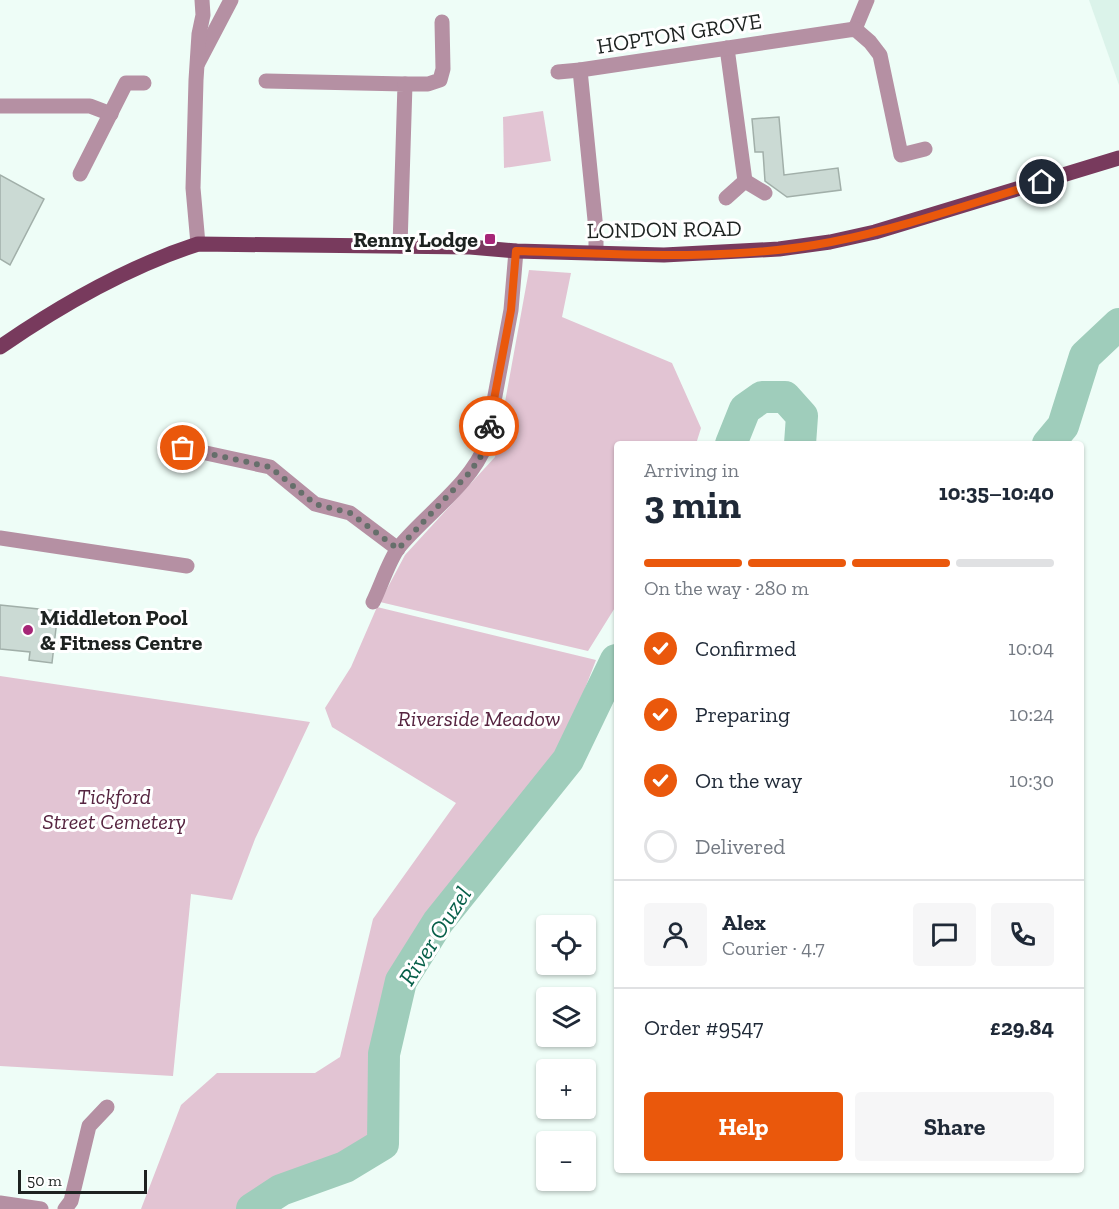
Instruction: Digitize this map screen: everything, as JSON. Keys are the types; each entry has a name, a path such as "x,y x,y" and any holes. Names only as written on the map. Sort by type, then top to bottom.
{"main road":[{"name":"LONDON ROAD","path":"0,347 37,321 71,302 166,255 198,244 470,247 596,254 708,254 779,249 830,242 911,222 1119,158"}],"street":[{"path":"198,244 193,188 196,80 199,34 203,15 202,0"},
{"path":"198,63 231,0"},
{"path":"867,0 855,29 880,54 901,154 925,149"},
{"path":"266,81 428,84 440,80 443,69 442,22"},
{"name":"HOPTON GROVE","path":"558,72 855,29"},
{"path":"727,48 745,181 765,194"},
{"name":"HOPTON GROVE","path":"580,70 596,230 596,254"},
{"path":"80,174 126,83 144,83"},
{"path":"400,246 405,84"},
{"path":"0,106 90,106 111,114"},
{"path":"726,198 745,181"},
{"path":"373,602 398,549 470,472 486,444 511,310 516,251"},
{"path":"180,464 183,448 270,467 315,504 350,513 398,549"},
{"path":"0,538 187,566"},
{"path":"65,1209 70,1201 89,1126 107,1107"},
{"path":"0,1203 41,1209"}],"shaded area":[{"path":"1089,0 1119,0 1119,85"}],"green space":[{"path":"543,111 551,161 504,168 503,117"},
{"path":"529,270 571,273 562,317 672,363 701,428 697,441 614,441 614,609 588,651 380,602 405,555 495,457"},
{"name":"Riverside Meadow","path":"377,607 596,660 562,748 500,823 396,968 377,1049 374,1124 364,1143 250,1195 241,1209 141,1209 181,1105 217,1073 315,1073 340,1057 373,919 456,803 332,727 325,708 351,667"},
{"name":"Tickford Street Cemetery","path":"0,676 310,722 255,839 232,900 191,894 173,1076 0,1066"}],"building":[{"path":"779,117 784,175 838,168 841,190 787,197 765,181 763,152 755,152 752,119"},
{"path":"0,175 44,199 10,265 0,259"},
{"name":"Middleton Pool & Fitness Centre","path":"0,605 58,611 52,663 29,660 30,652 0,649"}],"waterway":[{"name":"River Ouzel","path":"1050,441 1063,426 1085,356 1119,324"},
{"name":"River Ouzel","path":"732,441 745,409 762,397 785,397 802,416 800,441"},
{"name":"River Ouzel","path":"252,1209 281,1190 345,1167 383,1144 384,1054 401,981 438,922 568,760 614,664"}],"way so far":[{"path":"183,448 270,467 315,504 350,513 398,549 470,472 486,444 489,426"}],"place":[{"name":"Renny Lodge","path":"490,239"},
{"name":"Middleton Pool & Fitness Centre","path":"28,630"}],"route":[{"path":"489,426 511,310 516,251 664,255 746,252 806,246 874,232 1042,182"}]}
